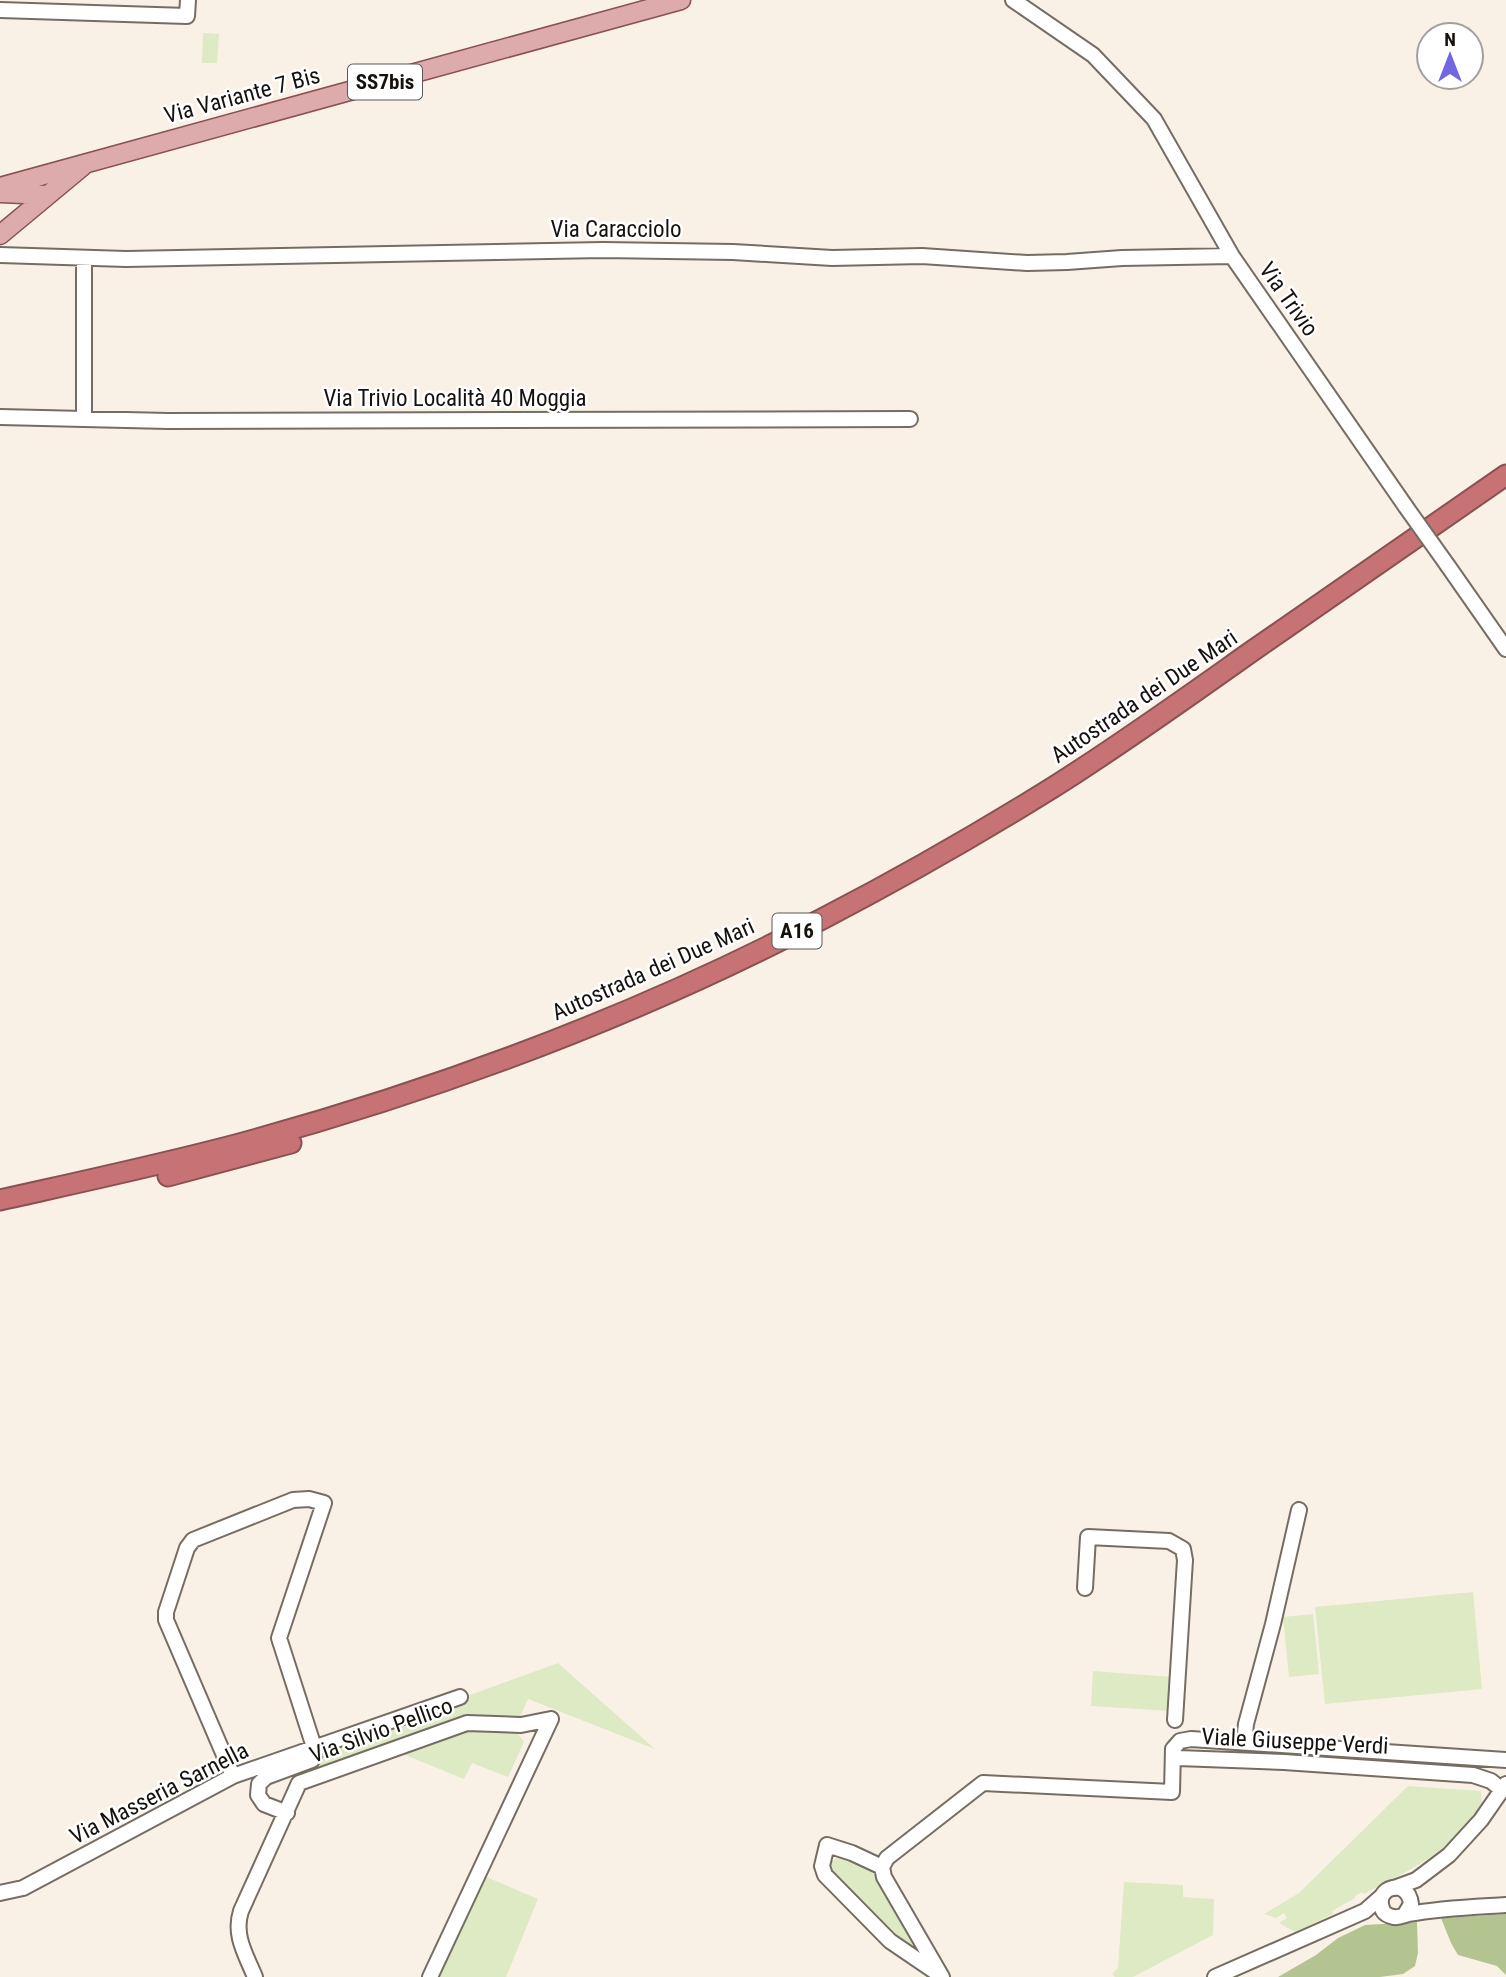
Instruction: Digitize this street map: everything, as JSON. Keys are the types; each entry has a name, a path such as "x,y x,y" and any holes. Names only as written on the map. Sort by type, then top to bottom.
{"highway":[{"name":"Autostrada dei Due Mari","path":"0,1200 239,1144 409,1093 577,1031 740,959 821,920 900,877 1054,787 1506,475"},
{"name":"Autostrada dei Due Mari","path":"0,1214 242,1157 414,1105 582,1043 746,971 906,889 983,846 1060,798 1135,750 1506,492"}],"main road":[{"name":"Via Variante 7 Bis","path":"0,234 88,162 681,0"},
{"path":"0,187 88,162"},
{"path":"0,193 47,195 44,183 33,177"},
{"path":"0,202 6,215 0,234"}],"street":[{"path":"0,9 187,16 188,0"},
{"name":"Via Trivio","path":"1013,0 1093,55 1154,119 1232,256 1506,649"},
{"name":"Via Caracciolo","path":"0,255 84,258 603,250 832,258 922,256 1027,263 1232,256"},
{"path":"84,258 84,419"},
{"name":"Via Trivio Località 40 Moggia","path":"0,417 910,419"},
{"path":"233,1776 166,1620 166,1612 187,1548 193,1541 282,1503 309,1499 324,1503 279,1638 314,1747"},
{"path":"1244,1742 1246,1724 1273,1624 1299,1510"},
{"path":"1085,1588 1088,1537 1169,1541 1183,1549 1185,1560 1175,1720"},
{"name":"Via Masseria Sarnella","path":"0,1893 23,1888 233,1776 460,1696"},
{"name":"Via Silvio Pellico","path":"255,1977 238,1933 237,1923 299,1783 467,1723 521,1725 551,1719 430,1977"},
{"name":"Viale Giuseppe Verdi","path":"1504,1787 1473,1775 1311,1763 1178,1758 1174,1749 1180,1741 1191,1739 1506,1760"},
{"name":"Via Silvio Pellico","path":"287,1813 264,1804 258,1795 259,1784 265,1777 312,1760 314,1747"},
{"path":"941,1977 884,1877 882,1867 887,1858 984,1783 1172,1792 1174,1749"},
{"path":"1215,1977 1365,1912 1388,1892 1416,1880 1449,1855 1481,1820 1504,1787"},
{"path":"882,1867 827,1845 822,1866 825,1875 890,1941 941,1977"},
{"path":"1365,1912 1396,1918 1408,1905 1416,1880"},
{"path":"1388,1892 1404,1890 1408,1905"},
{"path":"1386,1914 1381,1906 1388,1892"},
{"path":"1408,1905 1430,1911 1506,1905"}],"green space":[{"path":"203,33 219,34 217,63 202,63"},
{"path":"1473,1592 1482,1689 1325,1704 1315,1607"},
{"path":"1313,1614 1319,1674 1289,1677 1283,1617"},
{"path":"558,1663 655,1749 528,1699 519,1719 469,1718 316,1770 321,1749"},
{"path":"1093,1671 1172,1677 1170,1711 1091,1706"},
{"path":"470,1728 514,1728 524,1742 508,1777 472,1763 464,1779 398,1752"},
{"path":"1408,1786 1481,1791 1482,1804 1444,1847 1411,1869 1364,1894 1362,1892 1355,1896 1332,1911 1333,1914 1295,1932 1279,1923 1287,1918 1284,1913 1276,1918 1264,1914 1299,1893"},
{"path":"840,1856 865,1865 880,1880 920,1949 907,1948 831,1873 831,1862"},
{"path":"482,1875 538,1899 506,1977 437,1977"},
{"path":"1124,1882 1183,1885 1183,1897 1214,1899 1213,1935 1133,1977 1115,1977 1112,1974 1118,1968"},
{"path":"1506,1914 1506,1975 1497,1966 1458,1955 1441,1918"},
{"path":"1417,1922 1418,1953 1415,1966 1403,1974 1380,1977 1278,1977 1316,1955 1338,1938 1365,1925"}]}
